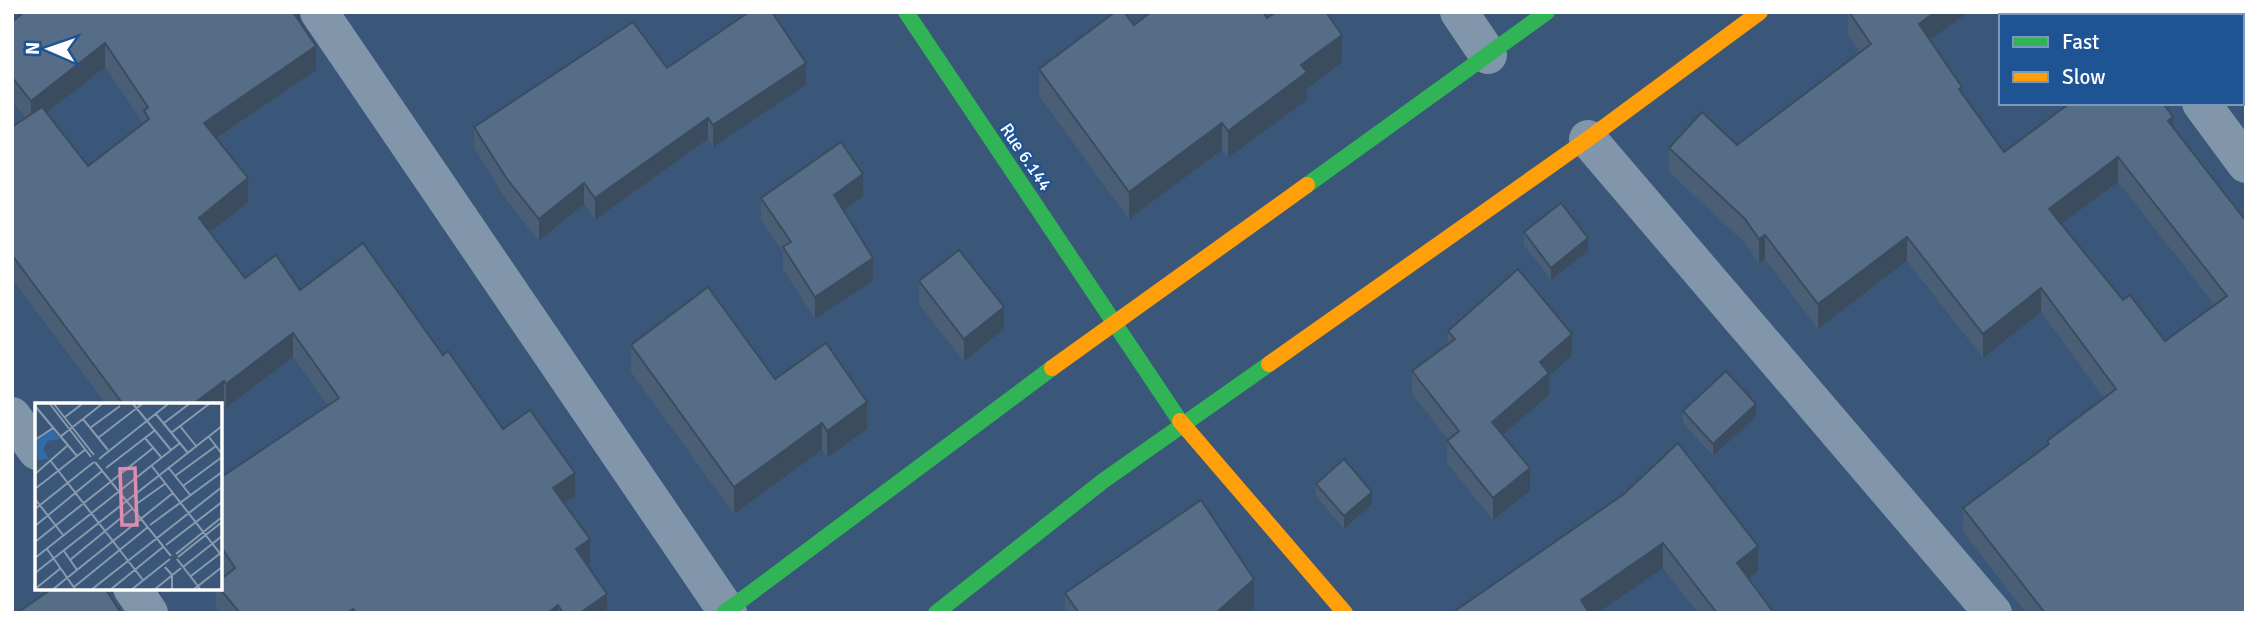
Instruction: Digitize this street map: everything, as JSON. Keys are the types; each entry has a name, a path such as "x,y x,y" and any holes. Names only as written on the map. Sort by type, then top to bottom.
{"main road":[{"name":"Rue 6.144","path":"906,12 1184,426 1345,613"},
{"path":"727,612 1115,323 1547,12"},
{"path":"936,613 1103,481 1588,139 1760,12"}],"street":[{"path":"319,12 727,612"},
{"path":"1459,12 1488,55"},
{"path":"2202,105 2246,164"},
{"path":"1588,139 1993,613"},
{"path":"12,416 35,448"},
{"path":"133,590 149,613"}],"building":[{"path":"24,12 293,12 316,46 204,123 248,178 199,218 245,278 276,255 300,290 363,243 443,355 448,351 503,429 530,410 575,473 553,488 590,539 576,549 607,594 580,613 563,613 558,605 548,613 356,613 353,609 348,613 240,613 221,590 222,578 235,568 222,548 222,477 339,398 293,333 226,384 224,381 194,403 122,403 12,255 12,127 42,107 88,166 149,119 144,111 148,107 105,43 31,101 12,77 12,22"},
{"path":"749,12 772,12 806,63 713,125 708,118 595,198 584,183 539,219 507,179 474,127 633,22 667,68"},
{"path":"1115,12 1124,12 1134,25 1151,12 1263,12 1267,18 1276,12 1326,12 1342,35 1301,65 1307,72 1228,131 1222,123 1129,192 1039,69"},
{"path":"1849,12 1935,12 1919,24 1962,87 1959,89 2004,152 2067,105 2164,105 2173,117 2168,121 2246,221 2246,613 2045,613 1963,508 2049,444 2047,441 2116,389 2041,288 1983,334 1907,237 1818,304 1765,235 1759,239 1745,219 1669,148 1702,112 1737,145 1871,44","holes":["2118,157 2227,296 2165,341 2130,295 2123,300 2049,209"]},
{"path":"841,142 863,174 834,195 873,258 815,297 783,247 791,242 761,198"},
{"path":"1561,203 1588,238 1551,268 1524,232"},
{"path":"959,250 1004,307 964,339 919,281"},
{"path":"1518,269 1572,334 1540,362 1549,373 1492,422 1530,468 1493,498 1447,441 1459,431 1412,371 1455,339 1448,331"},
{"path":"708,287 775,379 826,343 867,402 827,431 822,423 734,487 631,345"},
{"path":"1726,371 1756,404 1713,444 1683,411"},
{"path":"1678,443 1758,546 1737,563 1774,613 1717,613 1663,543 1581,600 1589,613 1452,613 1624,494"},
{"path":"1344,459 1372,492 1344,516 1316,484"},
{"path":"1201,500 1254,579 1216,613 1079,613 1065,593"},
{"path":"50,590 106,590 121,613 17,613"}],"traffic: fast":[{"path":"906,12 1180,421"},
{"path":"1307,185 1547,12"},
{"path":"936,613 1103,481 1269,364"},
{"path":"724,613 1052,368"}],"traffic: slow":[{"path":"1269,364 1588,139 1760,12"},
{"path":"1052,368 1307,185"},
{"path":"1180,421 1345,613"}]}
